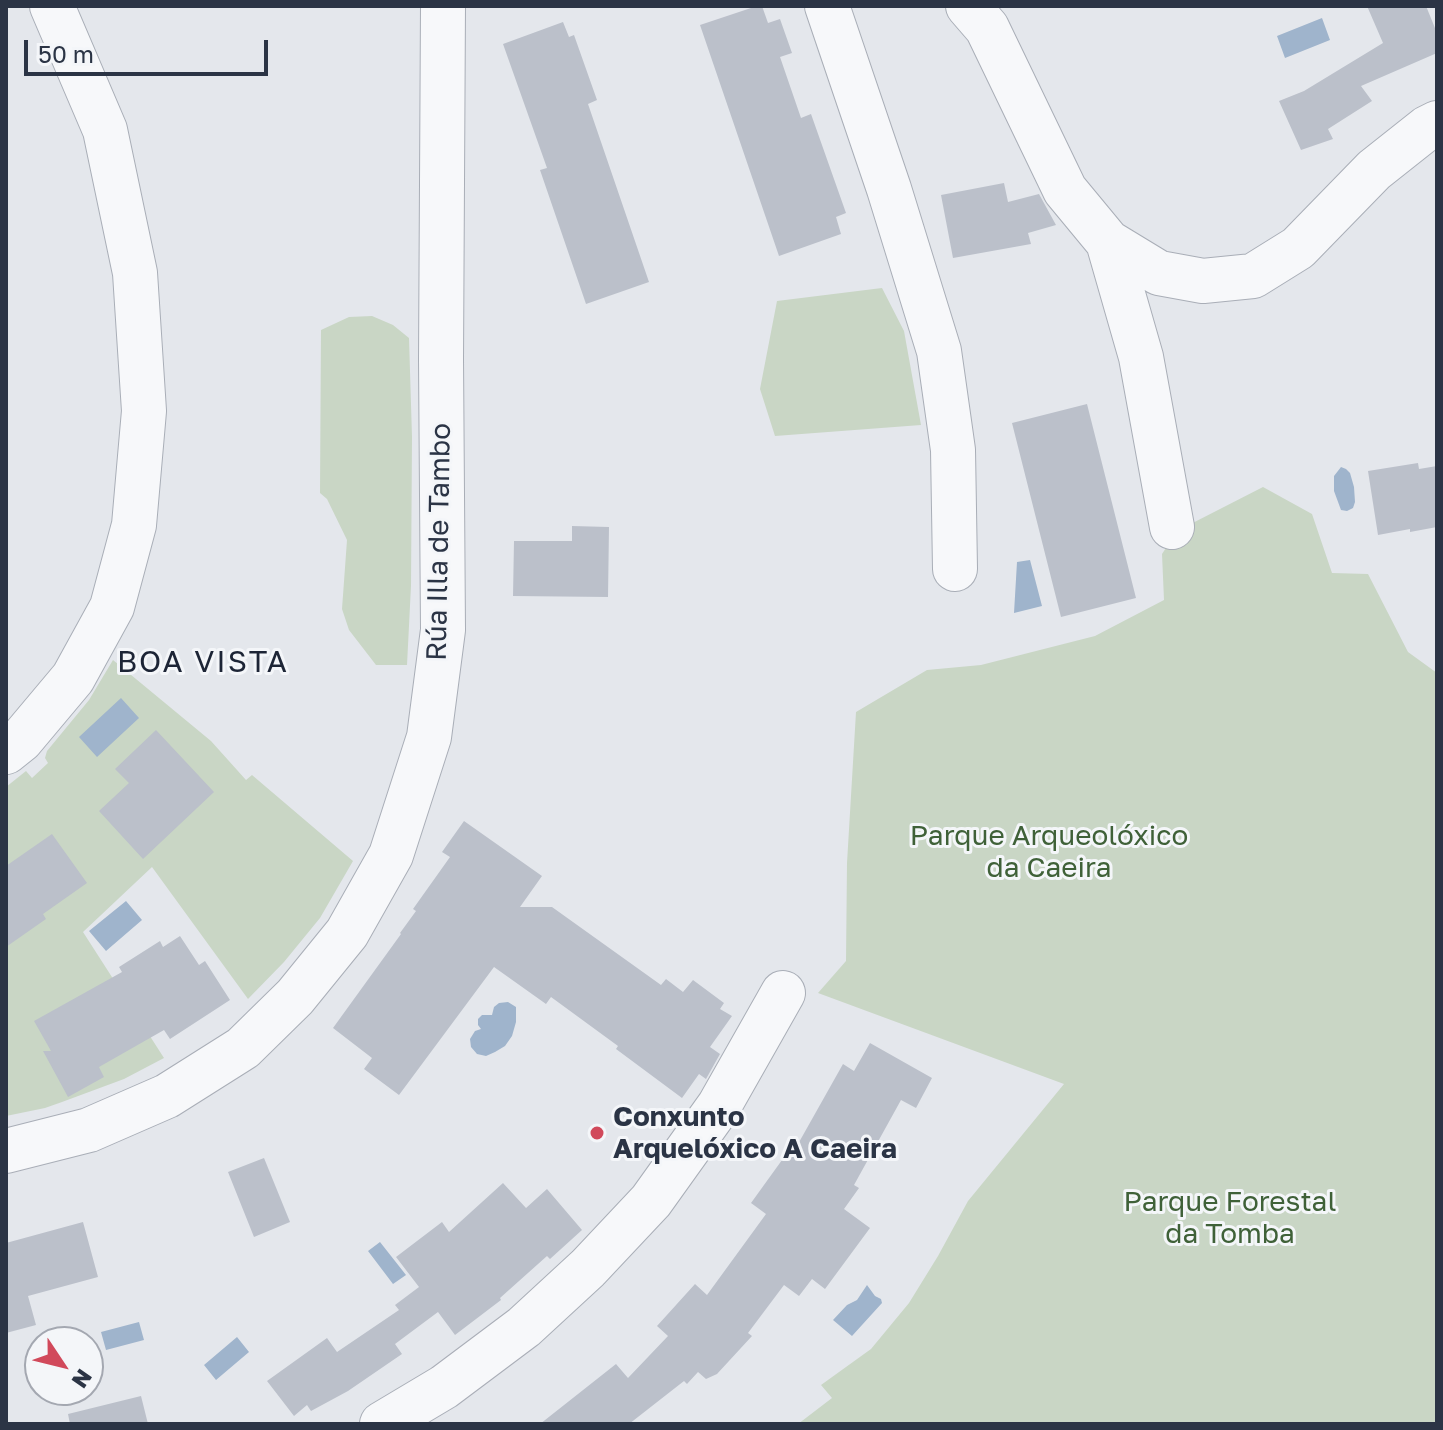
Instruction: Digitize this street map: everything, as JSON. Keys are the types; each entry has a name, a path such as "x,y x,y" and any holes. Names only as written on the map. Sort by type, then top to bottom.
{"street":[{"path":"6,752 21,740 73,678 112,607 134,525 144,411 135,273 105,130 52,6"},
{"name":"Rúa Illa de Tambo","path":"6,1151 89,1130 167,1096 243,1048 295,997 347,933 391,855 429,737 443,630 443,6"},
{"path":"827,6 889,189 939,351 953,450 955,569"},
{"path":"968,6 987,28 1065,190 1108,242 1159,273 1203,281 1253,276 1298,248 1374,170 1437,123"},
{"path":"1108,242 1141,357 1172,527"},
{"path":"382,1424 444,1387 524,1327 588,1268 651,1201 719,1106 783,993"}],"green space":[{"path":"882,288 904,331 921,425 775,436 760,389 777,301"},
{"path":"372,316 393,325 409,338 412,437 407,665 376,665 349,630 342,609 347,540 327,499 320,493 321,330 349,317"},
{"path":"1263,487 1312,514 1332,573 1368,574 1408,652 1437,673 1437,1424 798,1424 832,1398 821,1385 871,1349 909,1303 968,1201 1064,1084 818,993 846,961 847,863 856,712 927,670 981,665 1095,636 1164,600 1162,554 1177,531"},
{"path":"113,660 211,741 246,780 252,775 353,861 320,918 248,999 152,867 83,932 164,1058 124,1079 62,1102 6,1116 6,787 26,771 32,778 48,763 45,758 47,751 89,700"}],"water":[{"path":"1322,18 1330,40 1285,58 1277,36"},
{"path":"1341,467 1350,473 1354,487 1355,502 1353,508 1347,511 1341,510 1334,491 1334,476"},
{"path":"1030,560 1042,606 1014,613 1017,562"},
{"path":"121,698 139,718 97,757 79,737"},
{"path":"126,901 142,920 106,951 89,931"},
{"path":"508,1002 516,1007 512,1036 505,1046 495,1052 486,1056 477,1054 471,1047 470,1039 475,1031 481,1029 478,1019 482,1015 492,1015 499,1003"},
{"path":"380,1242 406,1275 393,1284 368,1251"},
{"path":"867,1285 882,1303 852,1336 833,1320 847,1305 857,1300"},
{"path":"139,1322 144,1340 106,1350 104,1331"},
{"path":"237,1337 249,1352 216,1380 204,1365"}],"building":[{"path":"762,6 768,23 780,19 792,53 780,57 801,118 811,114 846,213 836,217 841,234 779,256 700,25"},
{"path":"1367,6 1426,6 1437,33 1437,53 1361,86 1372,101 1328,129 1333,139 1301,150 1279,101 1304,91 1383,43"},
{"path":"563,22 569,37 574,35 597,100 588,104 649,282 586,304 540,170 547,168 503,44"},
{"path":"1004,183 1008,202 1039,194 1056,225 1028,233 1031,244 953,258 941,195"},
{"path":"1087,404 1136,598 1061,617 1012,423"},
{"path":"1418,463 1419,469 1437,466 1437,527 1378,535 1368,471"},
{"path":"572,526 609,527 608,597 513,596 514,541 572,541"},
{"path":"156,730 214,792 143,859 99,811 129,783 115,769"},
{"path":"464,821 542,876 520,907 552,907 661,985 666,979 683,992 693,980 724,1003 720,1009 732,1016 710,1047 720,1054 706,1079 699,1074 682,1098 551,997 546,1004 494,967 399,1095 364,1069 372,1058 333,1028 416,911 413,909 450,857 442,852"},
{"path":"52,834 87,883 43,914 46,919 6,947 6,866"},
{"path":"180,936 199,965 205,961 230,1000 170,1039 164,1030 99,1067 104,1077 68,1097 43,1051 51,1051 34,1021 122,972 119,967 160,941 163,947"},
{"path":"870,1043 932,1078 916,1108 901,1100 854,1185 859,1188 844,1209 870,1228 825,1289 812,1279 799,1296 784,1285 748,1333 752,1336 717,1374 706,1379 698,1372 687,1384 684,1381 629,1424 540,1424 616,1364 628,1378 668,1336 657,1326 695,1284 707,1295 766,1214 751,1203 795,1142 798,1144 843,1064 854,1071"},
{"path":"264,1158 290,1222 254,1237 228,1172"},
{"path":"503,1183 526,1208 547,1189 582,1230 455,1335 438,1312 395,1344 402,1354 348,1391 311,1411 307,1405 294,1416 267,1381 327,1338 337,1352 399,1310 395,1305 419,1287 396,1257 442,1222 449,1232"},
{"path":"83,1222 98,1277 28,1296 36,1325 6,1333 6,1243"},
{"path":"141,1396 148,1424 70,1424 68,1414"}],"place":[{"name":"Conxunto Arquelóxico A Caeira","path":"597,1133"}],"district":[{"name":"BOA VISTA","path":"203,662"}],"park label":[{"name":"Parque Arqueolóxico da Caeira","path":"1049,852"},
{"name":"Parque Forestal da Tomba","path":"1230,1218"}]}
